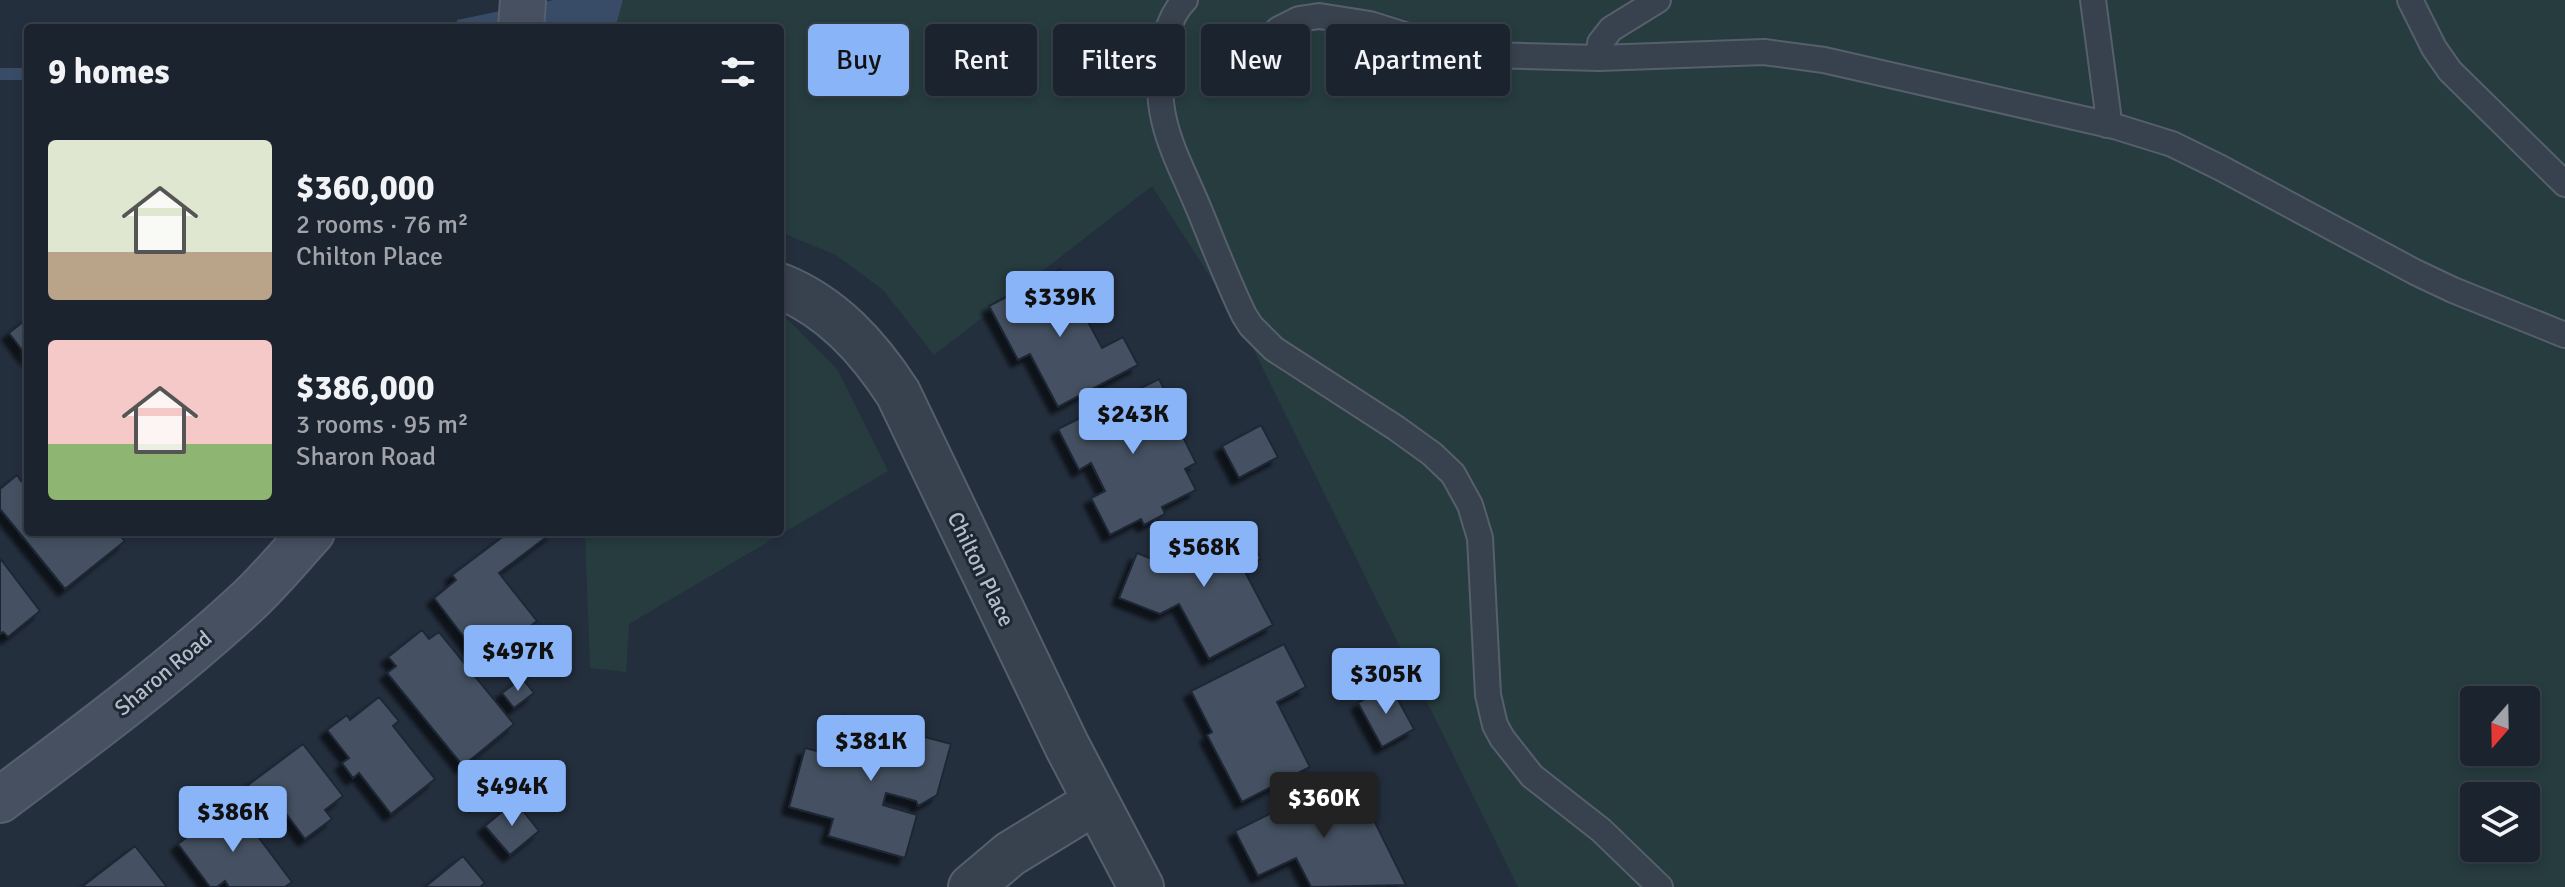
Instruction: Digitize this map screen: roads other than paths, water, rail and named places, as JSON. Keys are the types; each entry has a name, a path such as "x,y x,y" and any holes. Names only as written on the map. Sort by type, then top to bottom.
{"street":[{"path":"521,24 523,0"},
{"name":"Chilton Place","path":"784,288 839,322 878,362 898,393 1095,802 1141,887"},
{"name":"Sharon Road","path":"0,800 117,712 200,644 275,574 308,536"},
{"path":"971,887 1010,854 1095,802"}],"lane":[{"path":"1185,0 1167,29 1159,102 1176,161 1244,315 1274,349 1396,428 1453,474 1470,505 1480,538 1488,695 1495,725 1532,776 1601,830 1660,887"},
{"path":"1599,58 1600,43 1611,29 1658,0"},
{"path":"2093,0 2107,125"},
{"path":"2410,0 2434,48 2450,71 2565,184"},
{"path":"1288,24 1319,16 1370,24 1431,44 1486,55 1599,58 1764,52 1796,55 2107,125 2183,148 2415,272 2565,335"}],"water":[{"path":"553,0 623,0 616,24 456,24 457,20"}],"waterway":[{"path":"0,74 24,74"}]}
